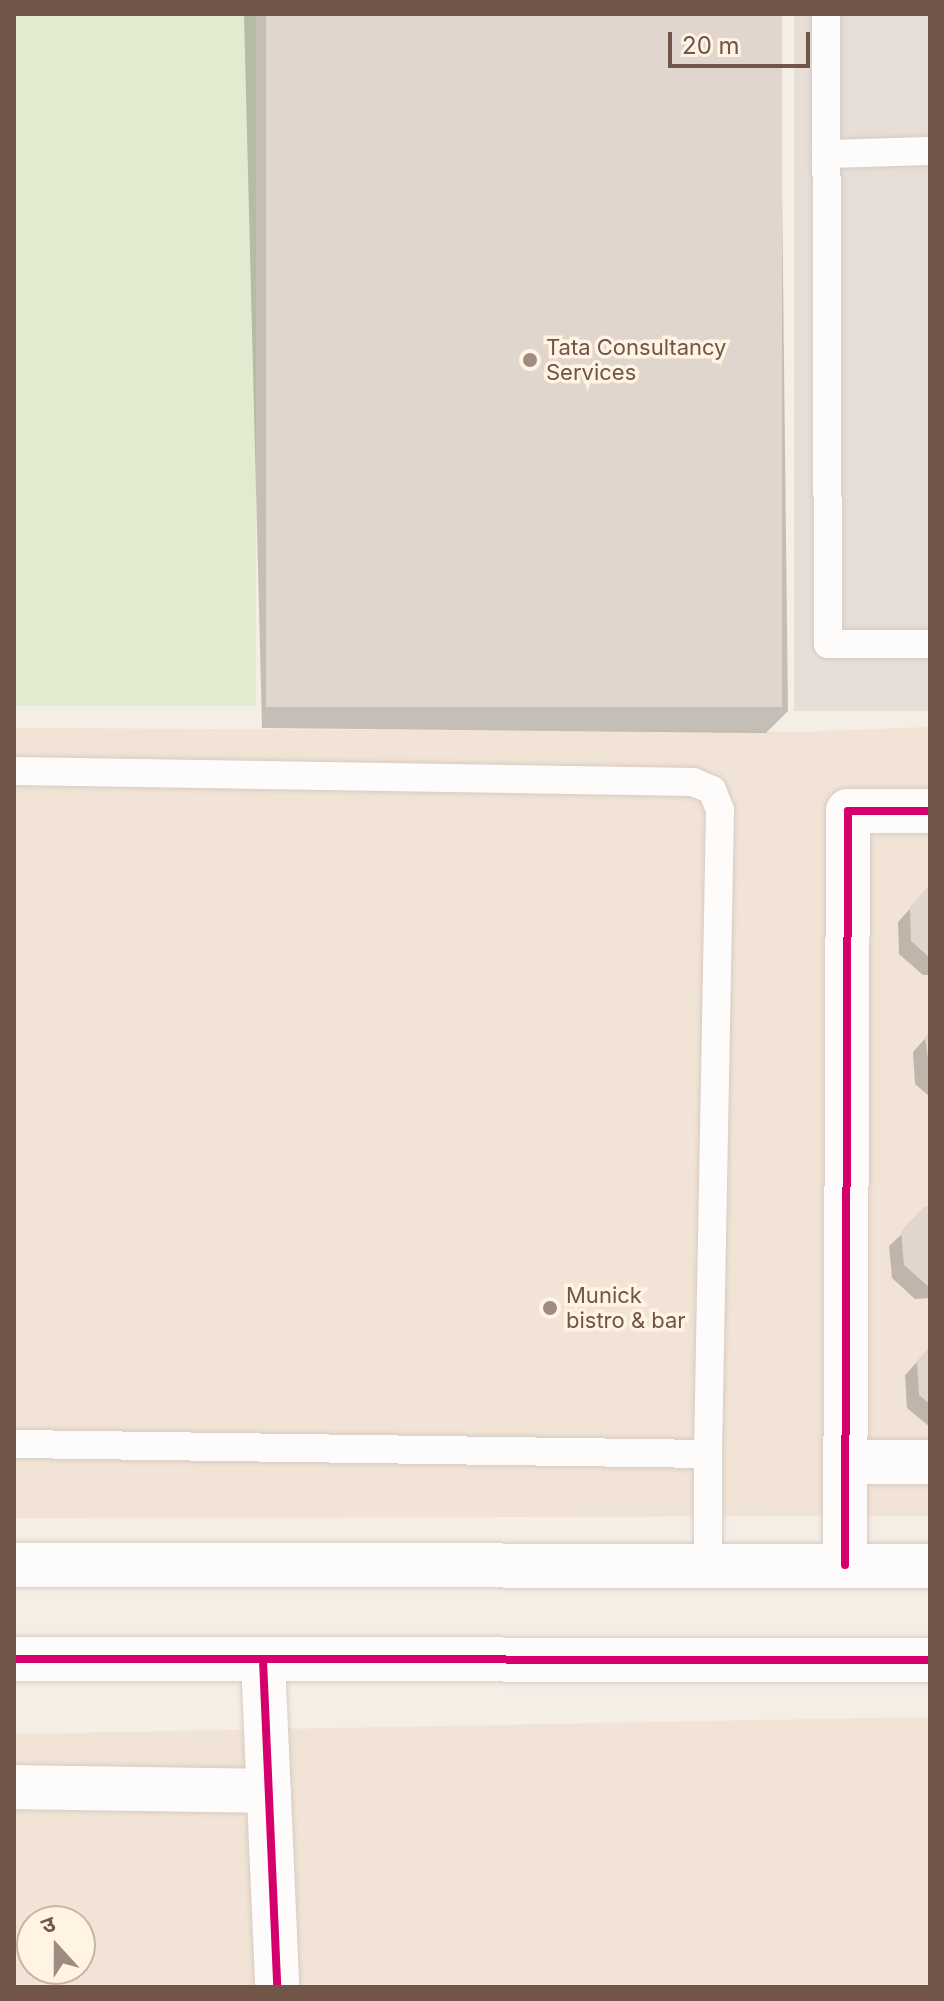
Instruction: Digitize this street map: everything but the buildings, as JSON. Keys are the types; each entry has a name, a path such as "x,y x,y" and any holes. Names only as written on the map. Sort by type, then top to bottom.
{"street":[{"path":"845,1565 848,811 930,811"},
{"path":"845,1462 930,1462"},
{"path":"14,1565 930,1566"},
{"path":"14,1659 930,1660"},
{"path":"263,1660 277,1987"},
{"path":"14,1787 269,1791"}],"lane":[{"path":"826,14 828,644 930,644"},
{"path":"827,154 930,151"},
{"path":"14,771 693,782 712,790 720,810 708,1565"},
{"path":"14,1444 708,1454"}],"shaded area":[{"path":"794,14 930,14 930,711 794,711"},
{"path":"930,727 930,1516 14,1518 14,728 798,732"},
{"path":"930,1717 930,1987 14,1987 14,1734"}],"green space":[{"path":"14,14 256,14 256,706 14,706"}],"cycle path":[{"path":"845,1565 848,811 930,811"},
{"path":"14,1659 930,1660"},
{"path":"263,1660 277,1987"}],"place":[{"name":"Tata Consultancy Services","path":"530,360"},
{"name":"Munick bistro & bar","path":"550,1308"}]}
